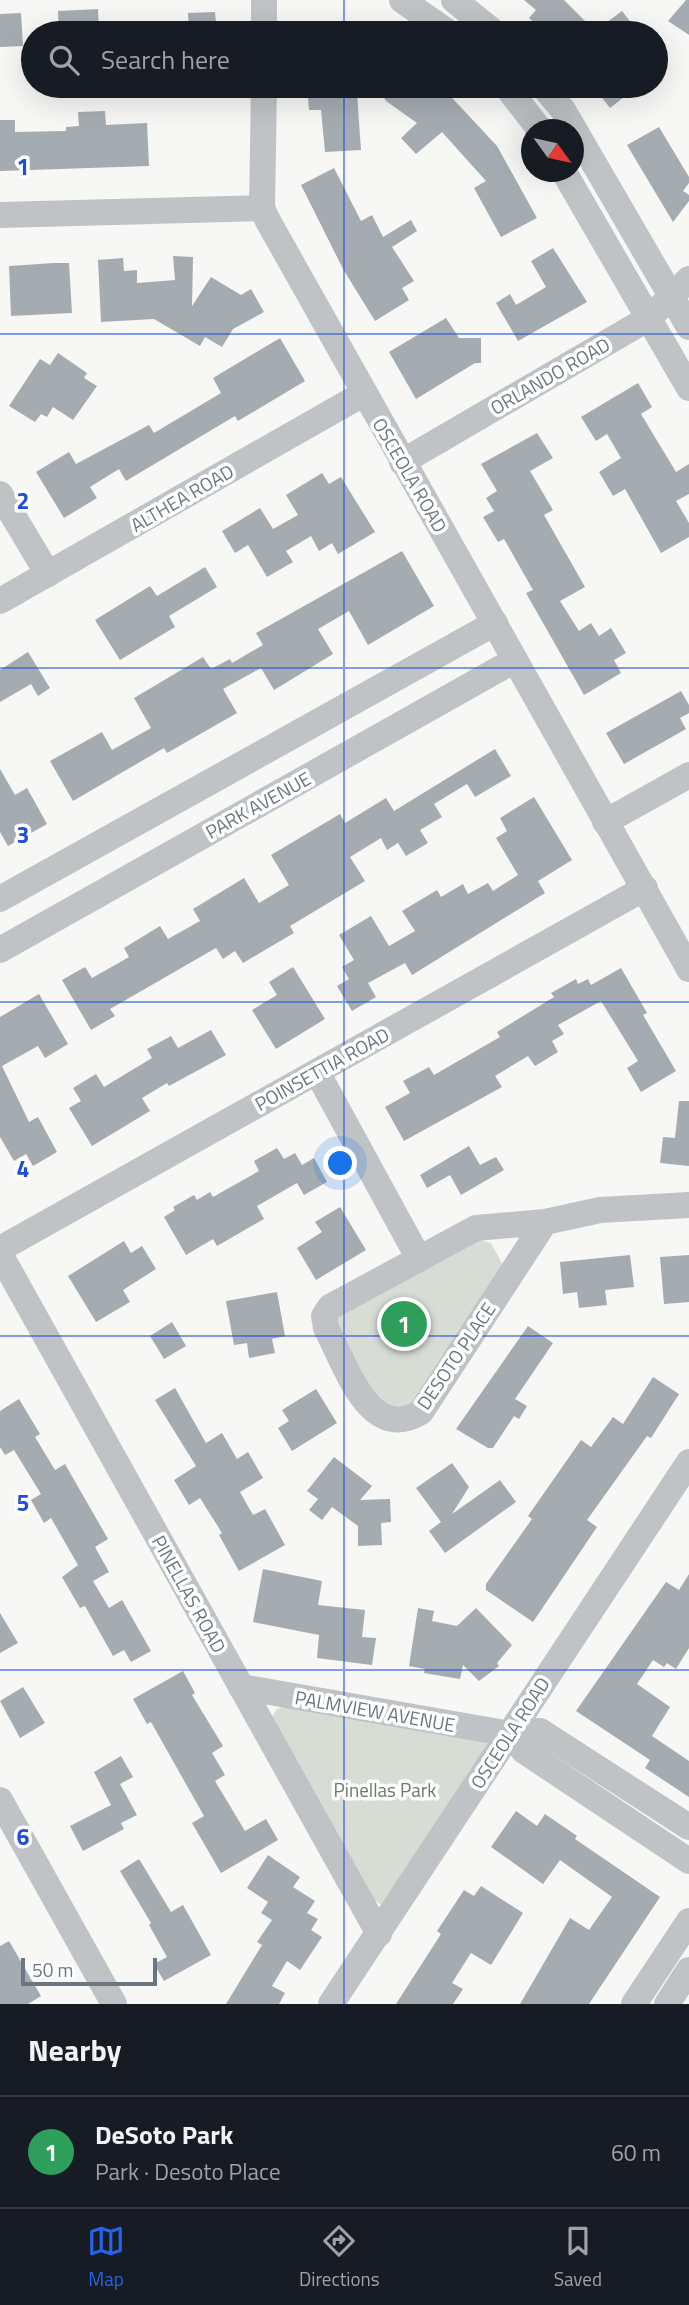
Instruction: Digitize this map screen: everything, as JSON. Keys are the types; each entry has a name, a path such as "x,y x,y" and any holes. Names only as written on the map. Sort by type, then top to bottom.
{"street":[{"path":"264,0 264,21"},
{"path":"402,0 432,21"},
{"path":"454,0 480,21"},
{"path":"0,215 262,208 264,98"},
{"path":"515,98 532,119"},
{"path":"553,98 680,287 689,327"},
{"path":"570,182 689,388"},
{"name":"OSCEOLA ROAD","path":"262,208 363,394 689,969"},
{"name":"ORLANDO ROAD","path":"402,462 649,318 680,287"},
{"name":"ALTHEA ROAD","path":"0,601 363,394"},
{"path":"0,494 48,574"},
{"path":"0,899 495,623"},
{"name":"PARK AVENUE","path":"0,950 515,660"},
{"path":"605,822 689,775"},
{"name":"POINSETTIA ROAD","path":"0,1252 645,888"},
{"path":"317,1072 418,1257"},
{"path":"545,1222 600,1210 689,1205"},
{"name":"DESOTO PLACE","path":"545,1222 421,1412 408,1420 394,1422 370,1408 326,1328 324,1316 330,1307 476,1228 545,1222"},
{"name":"PINELLAS ROAD","path":"0,1252 379,1934"},
{"name":"OSCEOLA ROAD","path":"331,2004 689,1462"},
{"name":"PALMVIEW AVENUE","path":"241,1687 510,1734 540,1731 689,1828"},
{"path":"510,1734 524,1751 689,1861"},
{"path":"0,1800 114,2004"},
{"path":"634,2004 689,1922"},
{"path":"667,2004 689,1970"}],"green space":[{"path":"476,1239 491,1243 503,1265 416,1407 381,1410 335,1319"},
{"name":"Pinellas Park","path":"285,1706 487,1743 487,1754 382,1905 372,1899 271,1719 276,1710"}],"building":[{"path":"524,0 564,0 585,21 532,21 529,18 536,10"},
{"path":"686,0 689,0 689,35 668,21"},
{"path":"98,9 98,21 58,21 58,11"},
{"path":"622,11 630,21 608,21"},
{"path":"215,12 216,21 188,21 188,13"},
{"path":"21,13 21,46 0,47 0,14"},
{"path":"308,98 357,98 361,150 325,152 321,110 309,110"},
{"path":"384,98 452,98 497,146 537,218 501,237 474,188 486,181 442,132 416,154 401,138 417,123"},
{"path":"602,98 623,98 610,108"},
{"path":"105,111 106,125 147,123 149,166 0,171 0,120 15,120 15,132 66,131 66,127 79,126 78,112"},
{"path":"659,127 689,177 689,183 683,191 689,195 689,201 673,222 627,145"},
{"path":"334,168 361,221 372,215 383,237 411,220 417,231 392,247 414,281 402,288 409,300 375,321 343,269 301,185"},
{"path":"553,248 587,302 518,341 496,303 510,294 516,305 546,287 531,261"},
{"path":"173,256 193,257 192,306 211,277 241,295 251,289 264,312 233,329 222,347 205,337 200,346 154,319 101,322 98,260 123,258 124,271 137,270 137,283 175,280"},
{"path":"69,263 72,313 11,316 9,266"},
{"path":"446,318 459,338 481,338 481,363 475,363 416,399 389,352"},
{"path":"280,338 305,381 238,421 235,416 126,481 119,469 90,487 97,498 64,518 36,472 69,452 76,464 149,425 154,433 221,393 213,378"},
{"path":"58,353 87,373 84,378 97,386 73,420 53,407 47,417 41,414 35,422 9,406 40,359 50,365"},
{"path":"638,383 652,407 641,414 676,472 689,464 689,494 676,501 689,523 689,537 661,553 625,489 613,496 599,472 621,458 607,434 596,441 581,417"},
{"path":"537,433 553,458 530,471 553,510 544,515 585,587 560,601 579,631 591,623 599,636 611,628 626,653 614,660 621,673 584,695 526,593 533,590 504,539 498,542 483,517 494,511 486,498 497,491 481,464"},
{"path":"322,473 329,484 341,477 375,532 338,554 332,543 319,551 311,536 286,551 293,562 267,577 248,545 235,553 222,531 260,508 273,529 298,515 286,495"},
{"path":"402,551 434,606 368,645 349,611 318,629 333,654 274,690 261,668 223,689 237,713 167,753 164,748 73,801 50,761 102,732 112,750 151,728 134,698 203,657 211,669 230,659 232,663 263,645 256,633"},
{"path":"205,567 217,587 169,616 175,627 120,660 95,620 150,586 157,596"},
{"path":"28,652 50,688 38,696 31,684 0,702 0,670"},
{"path":"681,691 689,705 689,713 680,718 686,729 624,764 606,733"},
{"path":"495,749 511,776 475,797 467,784 434,804 442,817 420,830 428,843 406,856 398,843 387,850 381,838 350,857 365,881 290,926 294,933 243,963 235,951 223,959 216,948 110,1009 115,1016 91,1030 62,980 85,967 92,978 129,957 124,948 160,926 168,939 200,921 193,909 244,878 259,903 289,885 271,855 340,814 345,823 386,798 394,811"},
{"path":"0,769 15,795 27,788 47,824 8,846 0,832"},
{"path":"534,797 572,860 538,881 545,893 412,975 405,963 368,983 376,997 352,1011 337,986 349,979 342,967 354,960 339,935 371,916 389,946 415,931 402,911 437,890 441,897 463,884 468,894 488,883 493,891 518,875 496,838 507,831 500,818"},
{"path":"293,967 325,1019 276,1049 252,1010 277,995 269,982"},
{"path":"621,968 647,1013 643,1015 676,1071 641,1092 627,1068 638,1061 601,1001 558,1025 564,1034 552,1041 558,1052 535,1066 528,1056 495,1076 502,1087 404,1141 385,1107 410,1093 403,1081 429,1067 434,1075 500,1037 497,1032 554,997 551,993 576,979 578,984 588,979 591,985"},
{"path":"39,994 68,1044 45,1058 38,1046 2,1066 29,1122 38,1117 57,1152 33,1166 26,1154 14,1161 0,1137 0,1017"},
{"path":"211,1030 226,1055 142,1098 150,1111 92,1146 69,1108 81,1101 73,1088 96,1074 104,1087 152,1058 147,1049 171,1036 178,1048"},
{"path":"679,1101 689,1101 689,1166 660,1163 663,1137 675,1138"},
{"path":"469,1146 480,1165 496,1157 504,1170 461,1195 450,1175 427,1188 420,1175"},
{"path":"277,1148 284,1159 295,1153 302,1165 314,1158 327,1182 304,1195 297,1183 257,1206 264,1219 217,1246 213,1239 186,1255 164,1217 175,1210 173,1207 194,1195 197,1200 210,1192 213,1197 259,1171 254,1161"},
{"path":"340,1207 366,1250 316,1280 297,1248 322,1232 315,1222"},
{"path":"124,1241 131,1253 142,1246 156,1269 123,1290 130,1302 96,1322 68,1276"},
{"path":"630,1255 634,1287 605,1290 607,1305 579,1308 577,1292 563,1294 560,1262"},
{"path":"689,1255 689,1302 664,1304 660,1257"},
{"path":"277,1292 285,1336 272,1339 275,1353 249,1358 247,1343 234,1345 226,1301"},
{"path":"172,1322 186,1346 164,1359 150,1336"},
{"path":"528,1326 553,1343 515,1399 527,1406 519,1419 514,1416 493,1448 488,1448 456,1429"},
{"path":"653,1377 679,1394 651,1438 647,1436 587,1520 597,1527 533,1622 486,1590 486,1584 532,1519 528,1516 581,1440 591,1447 613,1417 623,1424"},
{"path":"175,1388 206,1443 222,1433 237,1459 248,1452 263,1478 240,1492 253,1515 265,1509 285,1545 239,1571 219,1535 222,1533 200,1498 189,1505 174,1480 196,1466 155,1400"},
{"path":"316,1389 337,1423 292,1451 278,1428 289,1421 282,1410"},
{"path":"19,1399 40,1434 35,1437 55,1470 65,1464 108,1539 95,1547 109,1572 93,1581 109,1608 122,1600 151,1651 131,1662 124,1650 113,1656 85,1606 80,1608 62,1577 78,1565 51,1518 44,1523 31,1500 41,1494 14,1450 5,1455 0,1447 0,1411"},
{"path":"334,1457 372,1486 360,1500 390,1499 391,1522 381,1523 382,1545 358,1546 358,1526 332,1507 322,1520 309,1510 318,1499 307,1491"},
{"path":"452,1463 469,1487 452,1514 500,1480 516,1502 445,1553 429,1531 441,1522 416,1488"},
{"path":"263,1569 322,1581 318,1605 365,1610 362,1637 376,1638 372,1665 317,1658 319,1635 253,1622"},
{"path":"689,1574 689,1648 676,1669 667,1663 664,1667 653,1660 637,1684 670,1707 652,1736 689,1761 689,1797 645,1768 650,1760 576,1711 666,1582 679,1590"},
{"path":"418,1608 434,1611 432,1621 457,1626 476,1608 512,1645 497,1663 499,1666 479,1681 463,1665 460,1679 424,1673 425,1669 409,1666"},
{"path":"0,1613 18,1643 0,1653"},
{"path":"183,1671 195,1693 192,1695 223,1746 212,1753 225,1775 215,1781 245,1831 266,1819 278,1840 221,1873 192,1823 204,1816 151,1722 147,1724 133,1699"},
{"path":"23,1687 45,1723 20,1738 0,1701"},
{"path":"121,1756 133,1777 120,1784 137,1815 121,1823 124,1829 83,1851 70,1826 111,1805 94,1772"},
{"path":"516,1811 537,1826 545,1814 577,1836 575,1839 660,1897 589,2004 520,2004 570,1918 589,1930 612,1897 560,1860 543,1884 491,1847"},
{"path":"268,1855 300,1877 293,1887 315,1901 307,1913 318,1919 311,1930 322,1937 300,1970 287,1961 272,1986 285,1993 279,2004 226,2004 262,1945 257,1942 272,1920 261,1913 268,1902 247,1888"},
{"path":"139,1859 171,1912 183,1905 211,1955 164,1981 154,1964 167,1957 149,1925 151,1923 120,1871"},
{"path":"481,1886 523,1913 491,1965 471,1953 452,1983 463,1989 453,2004 396,2004 441,1934 437,1931 464,1890 474,1896"},
{"path":"9,1941 41,1996 28,2004 0,2004 0,1946"}],"place":[{"name":"DeSoto Park","path":"404,1324"}]}
